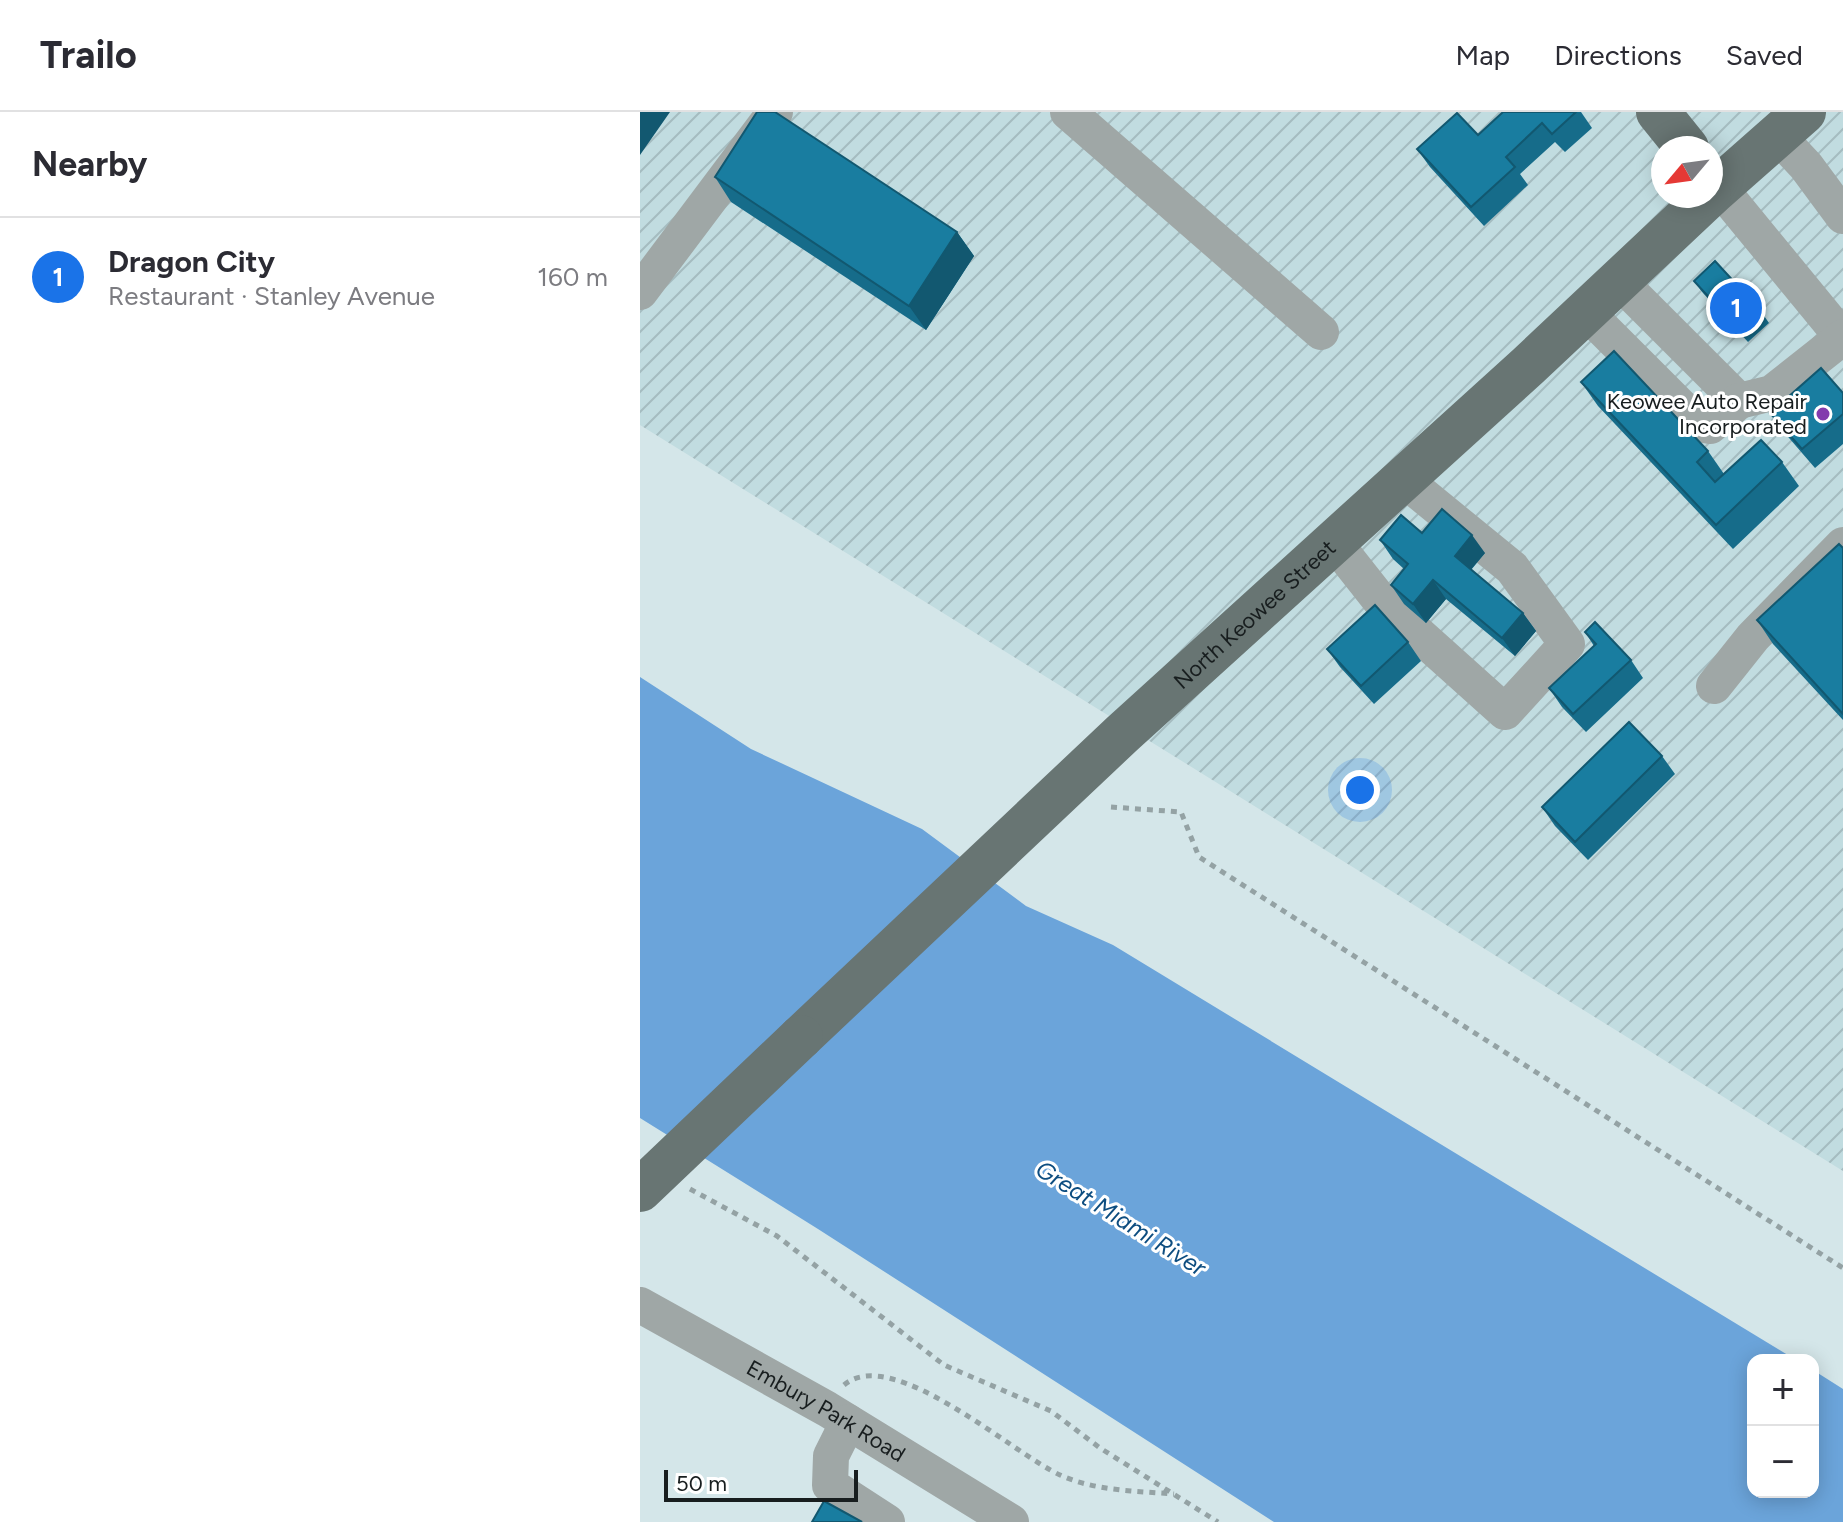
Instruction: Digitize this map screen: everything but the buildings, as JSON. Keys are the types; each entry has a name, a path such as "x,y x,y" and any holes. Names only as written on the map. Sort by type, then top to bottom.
{"main road":[{"path":"1658,112 1677,136"},
{"name":"North Keowee Street","path":"1723,181 1790,124"},
{"name":"North Keowee Street","path":"660,1187 801,1037 1067,786 1586,312 1694,208"}],"street":[{"path":"640,292 775,112"},
{"path":"1068,112 1321,332"},
{"path":"1790,124 1830,173 1842,212"},
{"path":"1586,312 1698,424 1710,426 1739,401 1772,393 1843,338 1723,200"},
{"path":"1619,281 1739,401"},
{"path":"1334,542 1379,599 1505,712 1567,644 1512,568 1403,479"},
{"path":"1714,686 1753,637 1843,545"},
{"name":"Embury Park Road","path":"640,1305 837,1416 1011,1522"},
{"path":"837,1416 830,1485 887,1522"}],"path":[{"path":"1111,807 1181,812 1199,857 1843,1268"},
{"path":"660,1187 706,1200 777,1236 944,1365 1051,1411 1100,1448 1218,1522"},
{"path":"837,1416 851,1380 877,1374 917,1387 1059,1475 1089,1485 1175,1494"}],"shaded area":[{"path":"640,112 1843,112 1843,1171 640,425"}],"water":[{"name":"Great Miami River","path":"640,677 751,749 922,829 1026,906 1113,945 1786,1354 1747,1354 1747,1498 1819,1498 1819,1374 1843,1389 1843,1522 1274,1522 640,1118"}],"place":[{"name":"Dragon City","path":"1736,308"},
{"name":"Keowee Auto Repair Incorporated","path":"1823,414"}]}
